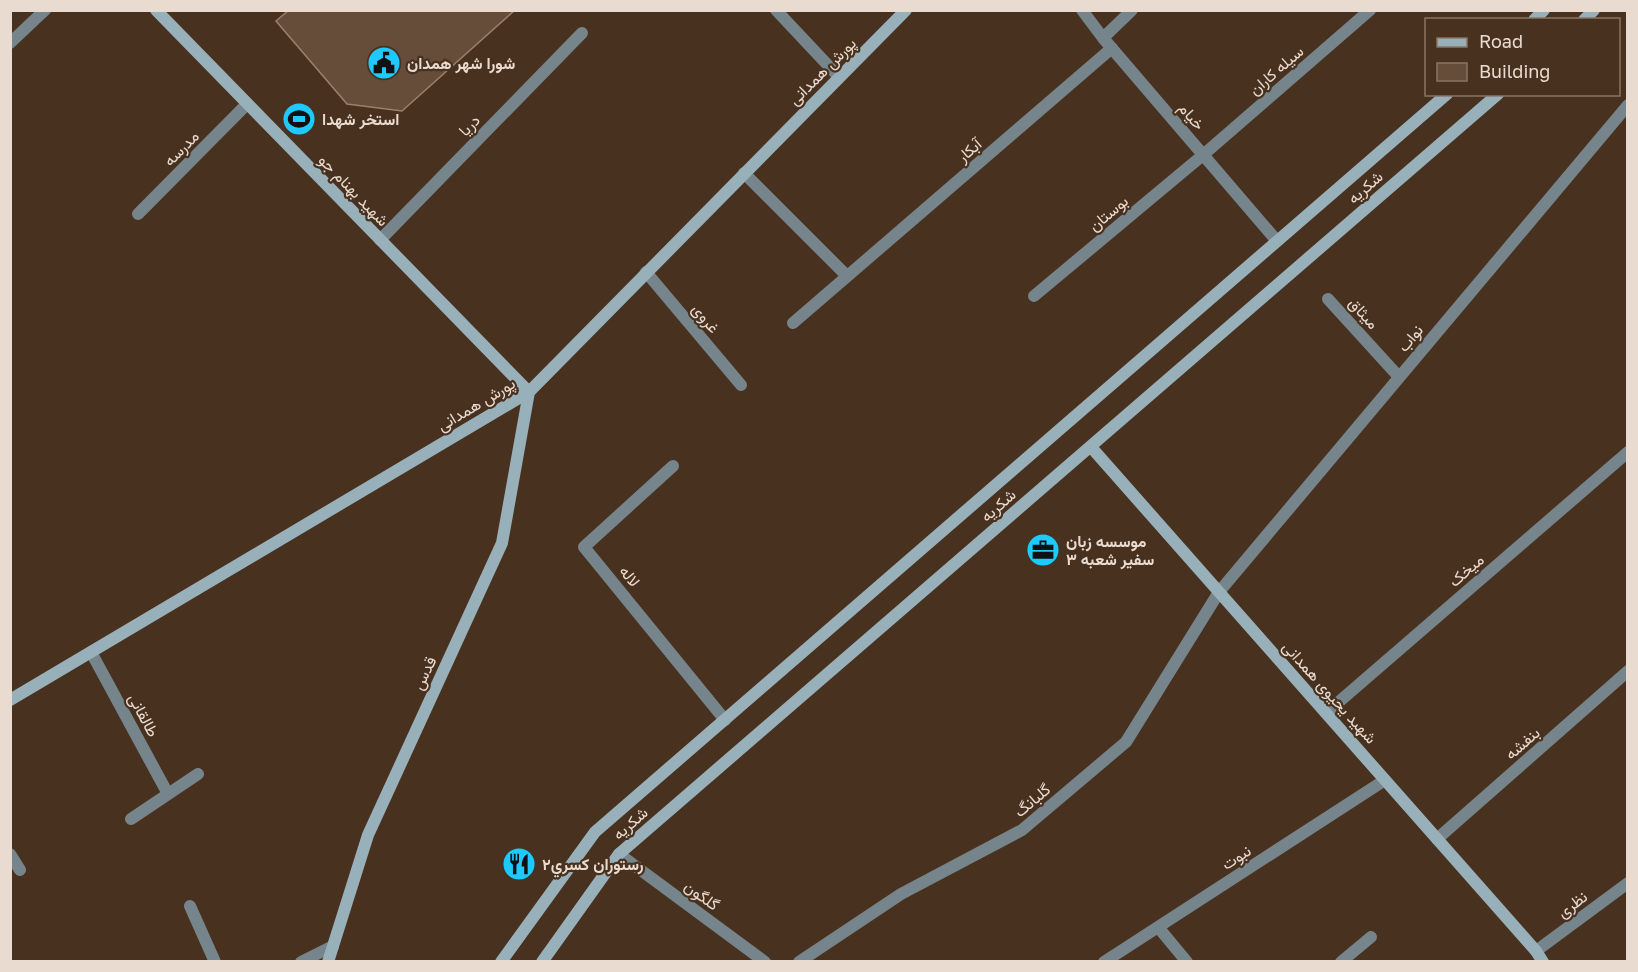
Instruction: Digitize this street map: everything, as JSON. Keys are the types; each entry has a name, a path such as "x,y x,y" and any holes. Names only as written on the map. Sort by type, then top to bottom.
{"main road":[{"name":"شهید بهنام جو","path":"156,10 528,392"},
{"name":"پورش همدانی","path":"10,700 528,392 906,10"},
{"name":"شکریه","path":"501,962 595,832 1445,96"},
{"name":"شکریه","path":"542,962 620,854 1495,96"},
{"name":"قدس","path":"328,962 368,835 502,543 528,392"},
{"name":"شهید یحیوی همدانی","path":"1091,447 1540,956"}],"street":[{"path":"10,43 45,10"},
{"path":"776,10 839,77"},
{"name":"خیام","path":"1082,10 1103,38 1277,241"},
{"path":"1103,38 1132,10"},
{"name":"سیله کاران","path":"1203,154 1370,10"},
{"name":"دریا","path":"380,240 582,33"},
{"name":"آبکار","path":"793,323 1112,48"},
{"name":"مدرسه","path":"138,214 247,105"},
{"name":"نواب","path":"1219,591 1628,105"},
{"name":"بوستان","path":"1034,296 1203,154"},
{"path":"744,173 847,276"},
{"name":"غروی","path":"646,272 741,386"},
{"name":"میثاق","path":"1328,298 1399,377"},
{"name":"میخک","path":"1326,713 1628,452"},
{"name":"لاله","path":"673,466 584,546 725,720"},
{"name":"گلبانگ","path":"799,962 901,894 1022,830 1126,742 1219,591"},
{"name":"طالقانی","path":"91,652 168,795"},
{"name":"بنفشه","path":"1437,839 1628,671"},
{"path":"131,819 198,774"},
{"name":"نبوت","path":"1104,962 1385,780"},
{"path":"10,854 20,870"},
{"name":"گلگون","path":"620,854 765,962"},
{"name":"نظری","path":"1540,956 1628,883"},
{"path":"190,906 214,962"},
{"path":"1158,927 1186,962"},
{"path":"1341,962 1371,937"},
{"path":"302,962 333,946"}],"building":[{"name":"شورا شهر همدان","path":"289,10 515,10 402,111 347,104 276,21"}],"place":[{"name":"شورا شهر همدان","path":"384,63"},
{"name":"استخر شهدا","path":"299,119"},
{"name":"موسسه زبان سفیر شعبه ۳","path":"1043,550"},
{"name":"رستوران کسري٢","path":"519,864"}]}
